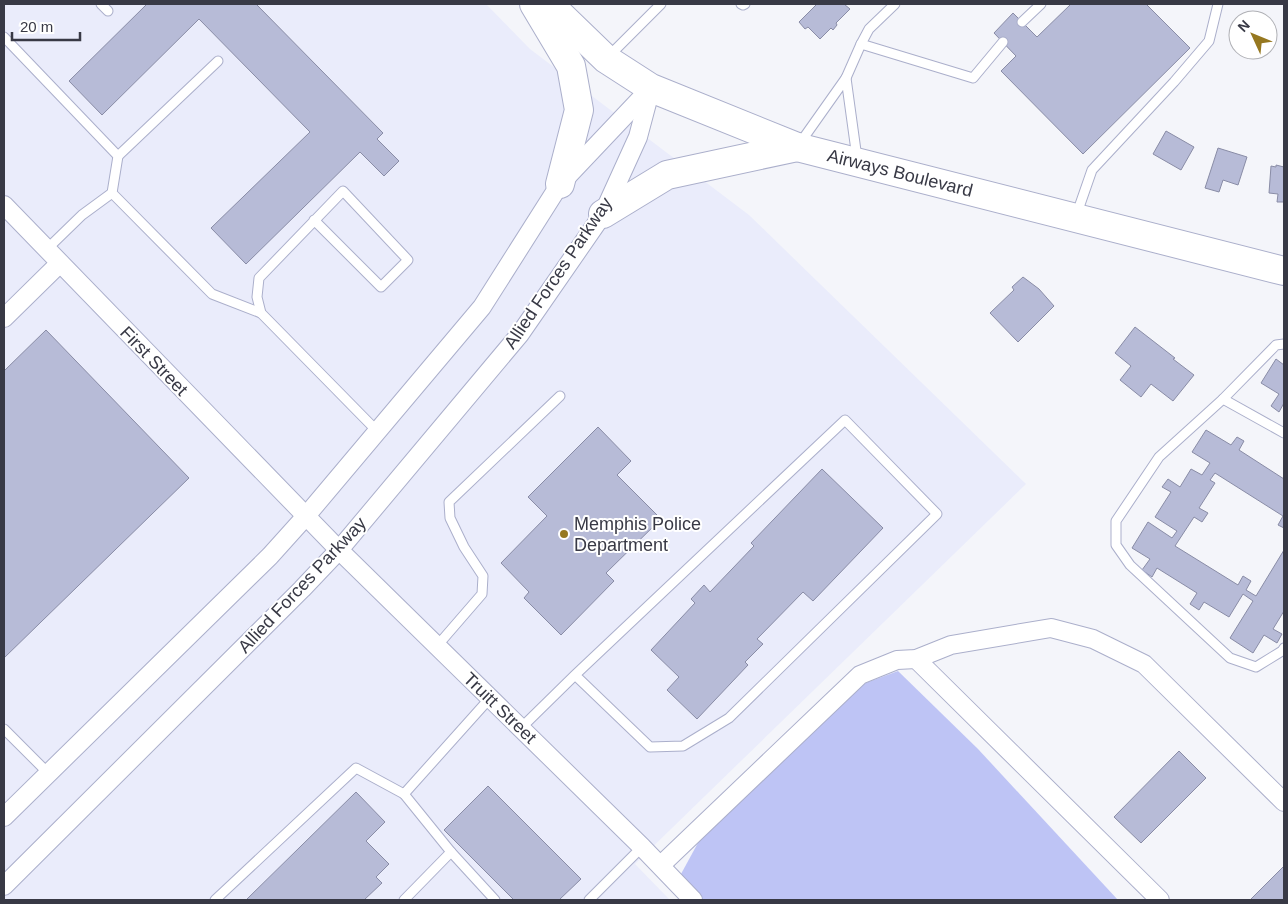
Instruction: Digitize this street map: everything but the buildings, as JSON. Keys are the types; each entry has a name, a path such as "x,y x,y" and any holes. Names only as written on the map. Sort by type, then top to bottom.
{"main road":[{"path":"534,4 571,66 580,110 560,184"},
{"name":"Airways Boulevard","path":"558,9 606,59 651,88 797,146 1284,271"},
{"path":"603,214 667,175 797,146"}],"street":[{"path":"4,817 270,556 306,516 482,307 560,184 651,88"},
{"name":"Allied Forces Parkway","path":"4,886 339,550 520,334 603,214 638,137 651,88"},
{"name":"First Street","path":"4,205 59,264 306,516"},
{"path":"4,318 59,264"},
{"name":"Truitt Street","path":"306,516 642,847 693,900"},
{"path":"660,865 860,675 897,660 916,659 951,645 1051,628 1093,639 1144,664 1284,802"},
{"path":"916,659 1160,900"}],"lane":[{"path":"101,4 108,11"},
{"path":"606,59 661,4"},
{"path":"797,146 846,78 860,44 869,29 895,4"},
{"path":"1022,22 1041,4"},
{"path":"1075,218 1092,170 1174,82 1209,41 1218,4"},
{"path":"4,37 118,156"},
{"path":"860,44 973,78 1003,42"},
{"path":"46,250 82,215 112,193 118,156 218,61"},
{"path":"846,78 858,163"},
{"path":"261,313 257,296 259,278 314,220 343,191 408,260 381,287 314,220"},
{"path":"112,193 212,294 261,313 377,432"},
{"path":"1284,344 1276,345 1223,399 1158,458 1116,520 1116,546 1130,565 1230,658 1256,667 1284,648"},
{"path":"437,646 482,594 483,576 464,547 450,518 449,502 560,396"},
{"path":"1223,399 1284,433"},
{"path":"521,728 576,675 845,420 937,514 730,718 683,746 650,747 576,675"},
{"path":"404,794 490,698"},
{"path":"4,729 48,773"},
{"path":"215,900 356,768 404,794 495,900"},
{"path":"589,900 642,847"},
{"path":"404,900 452,852"}],"shaded area":[{"path":"4,4 486,4 530,49 749,215 1026,484 635,864 670,900 4,900"},
{"path":"898,671 978,749 1118,900 702,900 681,874 699,841 863,684"}],"place":[{"name":"Memphis Police Department","path":"564,534"}]}
